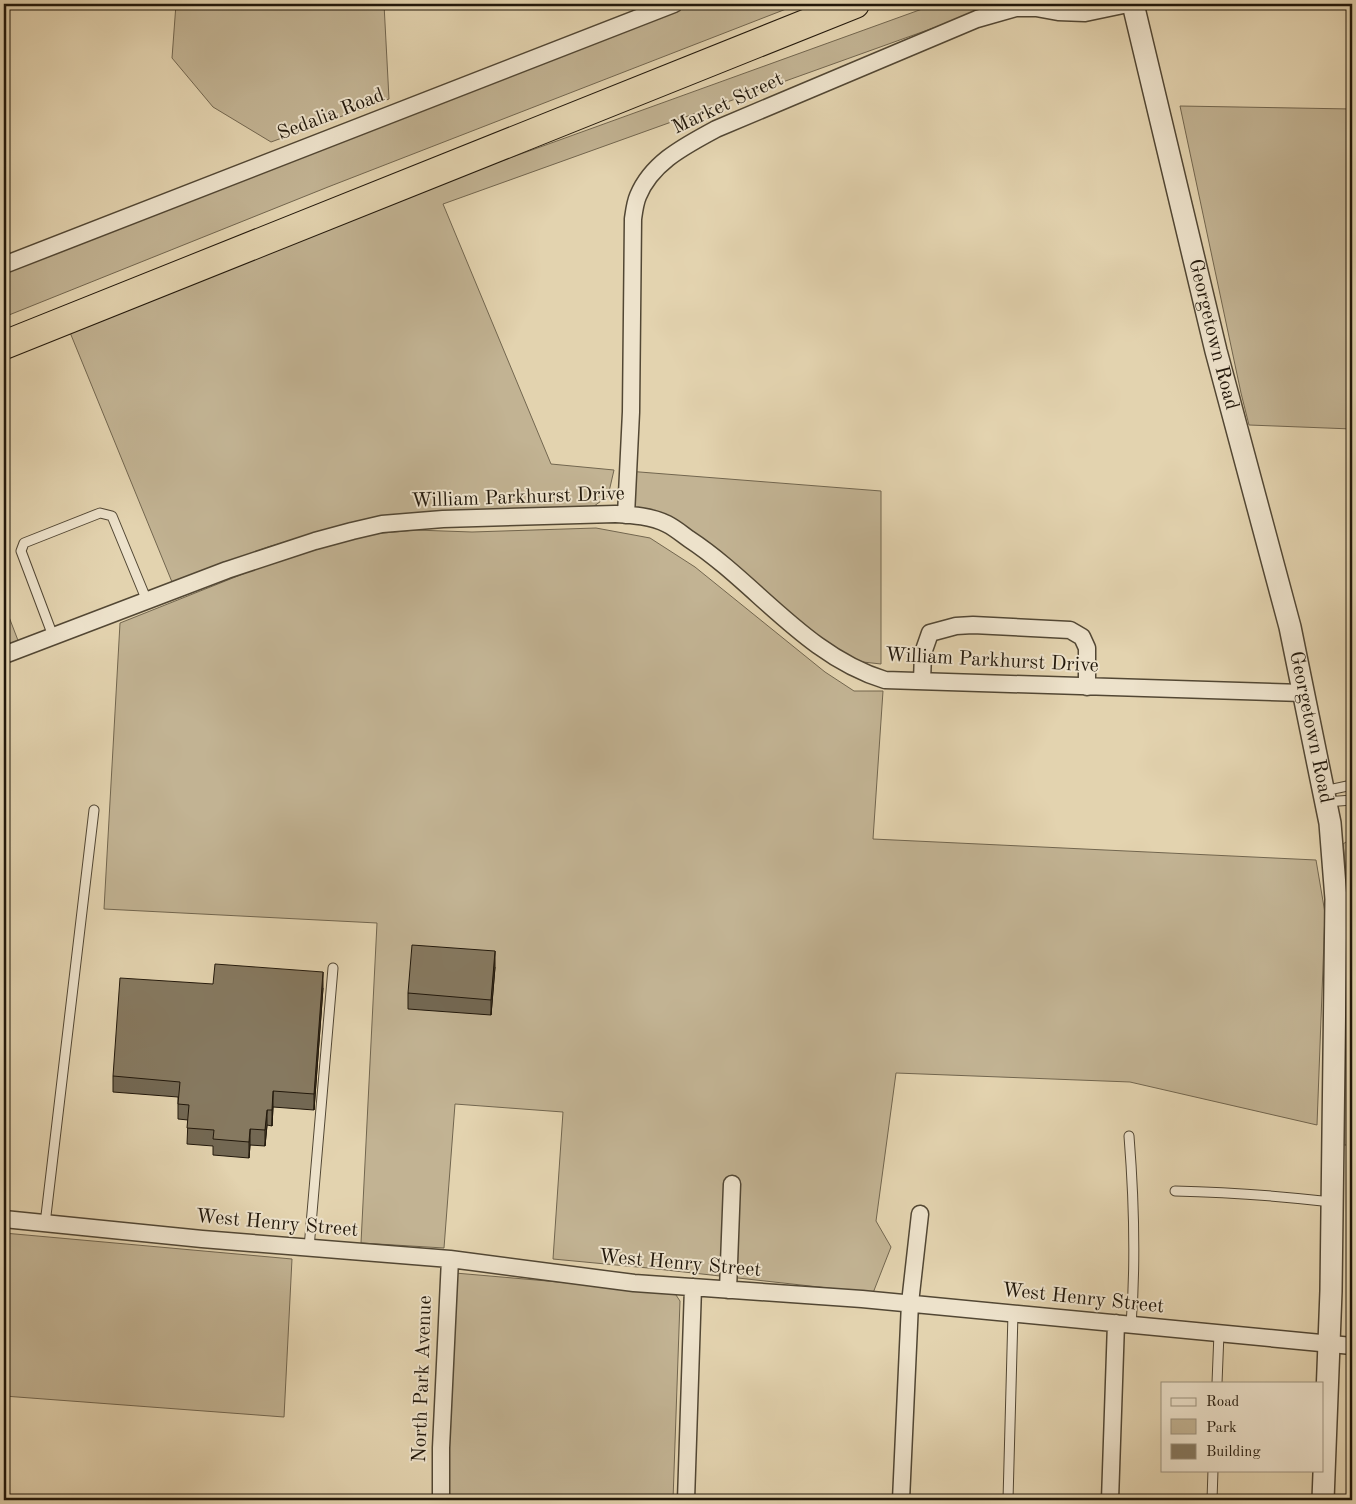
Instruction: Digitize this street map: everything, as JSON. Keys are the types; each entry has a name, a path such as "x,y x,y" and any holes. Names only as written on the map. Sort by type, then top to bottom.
{"highway":[{"path":"4,345 855,4"}],"street":[{"name":"Sedalia Road","path":"4,266 674,4"},
{"name":"Market Street","path":"626,515 631,412 633,219 637,198 654,170 684,146 716,129 977,19 1016,8 1085,13 1128,4"},
{"name":"Georgetown Road","path":"1133,4 1216,351 1290,627 1330,823 1336,899 1329,1344 1323,1500"},
{"name":"William Parkhurst Drive","path":"4,655 227,570 315,541 382,524 443,519 626,515 639,516 666,524 710,553 807,638 864,674 885,680 1303,693"},
{"path":"922,681 923,654 930,633 956,626 973,625 1070,630 1082,637 1087,648 1087,686"},
{"path":"728,1290 732,1184"},
{"path":"902,1500 910,1303 920,1214"},
{"name":"West Henry Street","path":"4,1219 202,1239 450,1259 634,1283 910,1303 1352,1346"},
{"name":"North Park Avenue","path":"441,1500 441,1448 450,1259"},
{"path":"686,1500 693,1287"},
{"path":"1110,1500 1124,1324"}],"lane":[{"path":"53,636 21,551 24,543 100,513 112,516 147,601"},
{"path":"1325,796 1352,785"},
{"path":"1325,796 1352,800"},
{"path":"45,1224 94,810"},
{"path":"309,1248 333,968"},
{"path":"1124,1324 1134,1283 1131,1168 1128,1136"},
{"path":"1175,1191 1274,1195 1332,1202"},
{"path":"1008,1500 1013,1313"},
{"path":"1217,1382 1219,1333"},
{"path":"1212,1500 1214,1472"}],"green space":[{"path":"176,4 384,4 389,99 271,142 213,107 172,58"},
{"path":"690,4 799,4 328,187 4,317 4,274"},
{"path":"936,4 1000,4 443,204 551,464 614,470 608,496 590,509 506,509 412,514 358,521 268,547 172,582 69,330 435,185"},
{"path":"1180,106 1352,109 1352,429 1249,425"},
{"path":"627,471 881,491 881,664 854,661 822,646 724,558 637,514 628,496"},
{"path":"596,528 650,538 695,567 825,672 854,691 883,691 873,839 1316,860 1325,913 1317,1125 1130,1082 896,1073 876,1221 891,1247 873,1293 553,1259 563,1112 455,1104 444,1248 361,1243 377,923 104,909 120,623 283,558 353,536 415,530 472,532"},
{"path":"4,604 19,643 4,649"},
{"path":"1352,838 1352,1145 1344,1145 1344,1017 1348,889 1343,844"},
{"path":"4,1233 292,1259 284,1417 4,1396"},
{"path":"455,1273 674,1292 680,1301 673,1500 439,1500"}],"building":[{"path":"412,945 495,951 491,1000 408,993"},
{"path":"215,964 323,972 314,1094 273,1091 272,1110 267,1110 265,1130 250,1129 249,1142 213,1139 214,1130 187,1128 189,1105 178,1104 180,1082 113,1076 120,978 213,984"}]}
